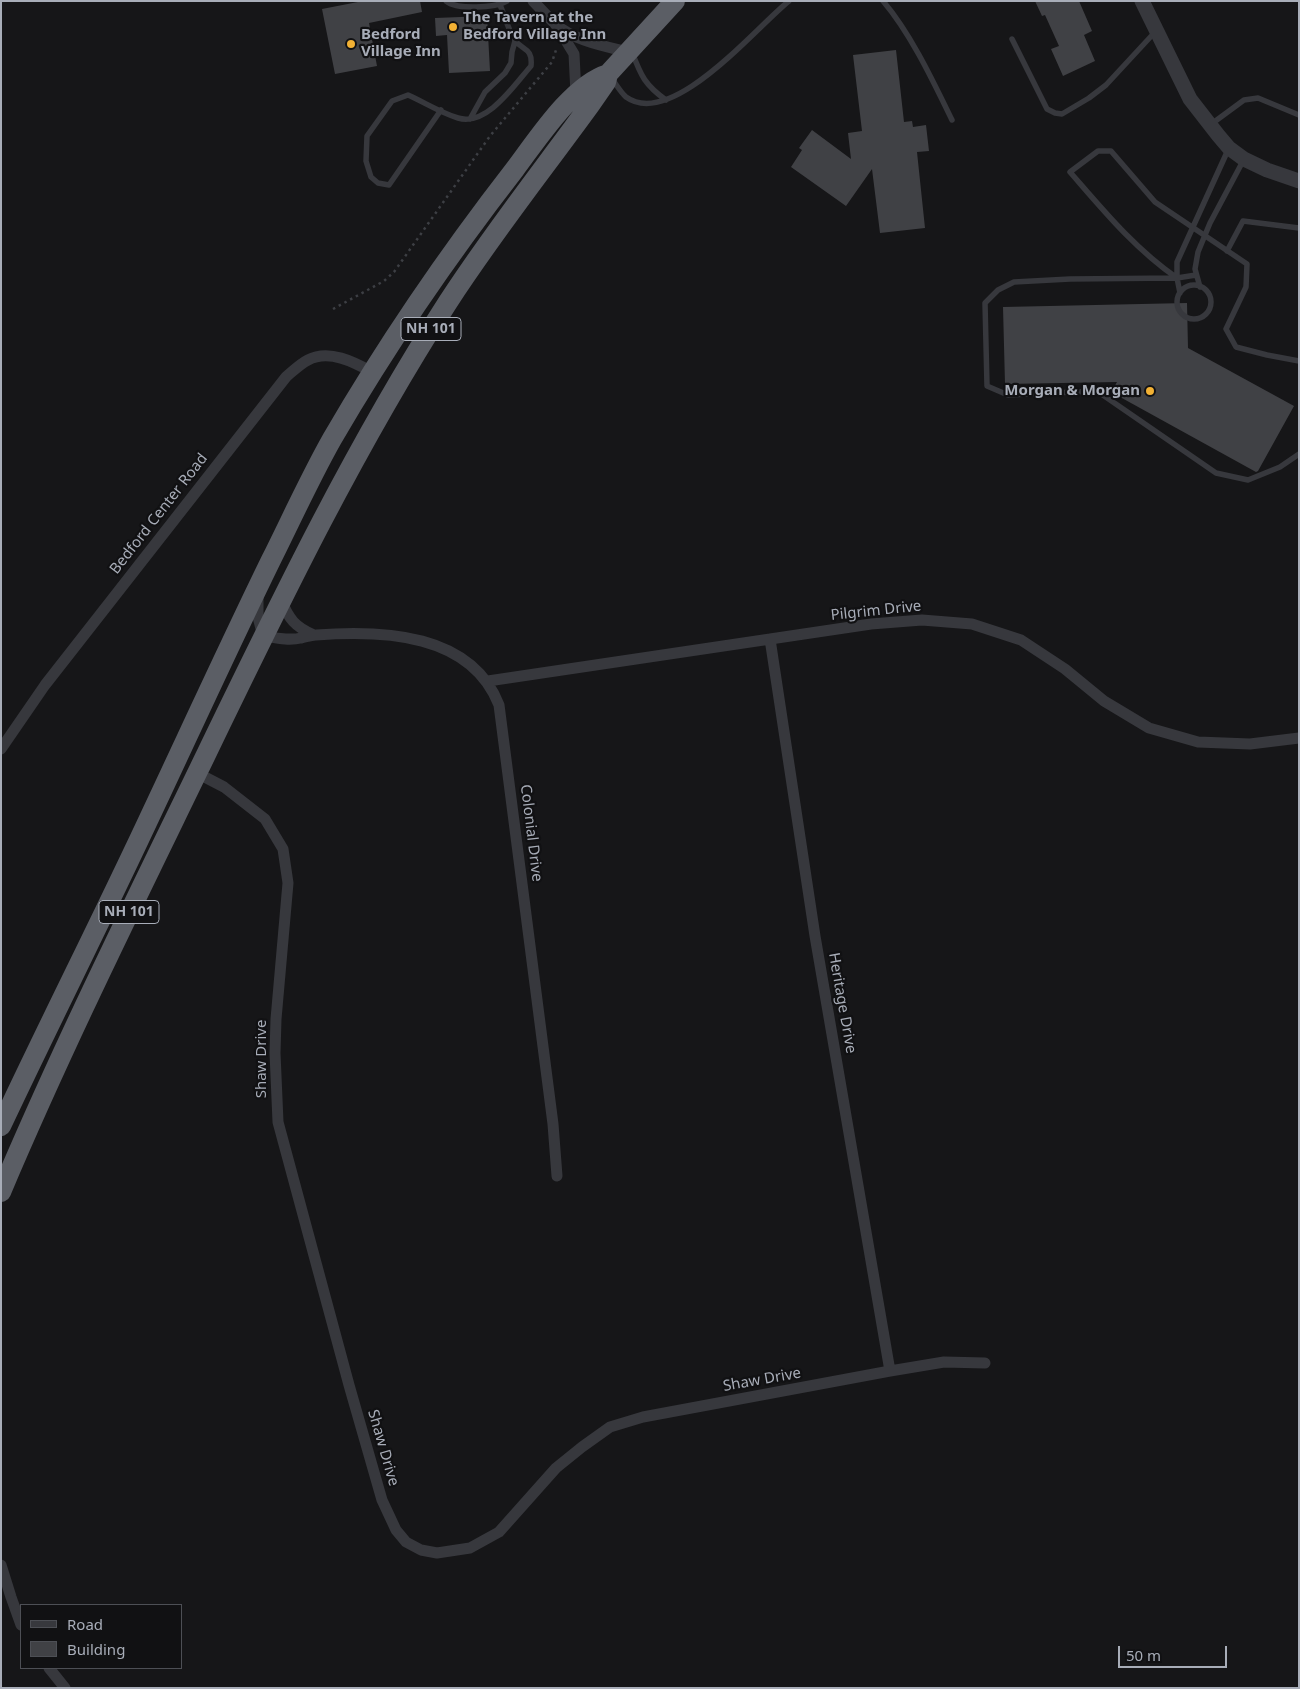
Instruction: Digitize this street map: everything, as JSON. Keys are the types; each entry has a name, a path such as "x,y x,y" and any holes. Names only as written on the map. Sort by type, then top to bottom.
{"highway":[{"name":"NH 101","path":"1,1192 56,1066 281,600 344,476 446,304 471,267 590,105 606,82 608,74 675,1"},
{"name":"NH 101","path":"1,1126 137,844 219,666 330,442 372,372 498,191 548,126 576,94 598,77 608,74"}],"street":[{"path":"533,1 556,25 574,54 576,94"},
{"path":"1142,1 1190,99 1229,148 1244,159 1299,182"},
{"path":"556,25 575,36 598,45 630,50"},
{"name":"Bedford Center Road","path":"1,749 45,685 286,377 309,359 322,356 334,356 355,362 372,372"},
{"path":"257,588 258,617 264,636"},
{"path":"281,600 287,613 296,625 314,635"},
{"name":"Pilgrim Drive","path":"488,681 871,624 913,621 972,624 1022,640 1065,669 1104,701 1148,728 1198,742 1250,744 1299,738"},
{"name":"Colonial Drive","path":"264,636 290,640 314,635 391,634 421,640 441,647 468,662 488,681 493,689 499,705 554,1124 557,1176"},
{"name":"Heritage Drive","path":"770,639 815,936 890,1371"},
{"name":"Shaw Drive","path":"197,773 224,787 264,819 283,849 288,883 276,1019 275,1053 278,1122 382,1500 396,1530 406,1542 420,1550 437,1553 470,1548 499,1532 556,1468 582,1446 610,1427 643,1417 890,1371 944,1362 984,1363"},
{"path":"1,1565 10,1597 20,1622"},
{"path":"50,1669 65,1688"}],"lane":[{"path":"446,1 458,7 478,4 500,5 508,1"},
{"path":"608,74 626,96 636,101 666,100 681,94 717,68 789,1"},
{"path":"883,1 896,16 952,120"},
{"path":"441,110 389,185 378,183 371,177 366,161 367,136 392,101 408,94 459,118 470,119 494,108 531,66 528,49 515,41 500,5"},
{"path":"1012,39 1047,109 1062,114 1106,85 1156,31"},
{"path":"470,119 485,92 505,72 511,63 515,41"},
{"path":"630,50 640,73 651,89 666,100"},
{"path":"1210,125 1244,100 1258,98 1299,115"},
{"path":"1229,148 1178,262 1176,278 1180,293 1178,304 1182,314 1186,317 1197,319 1206,314 1211,304 1208,294 1200,287 1196,274 1195,260 1244,159"},
{"path":"1176,278 1142,250 1108,216 1070,172 1098,151 1111,151 1155,202 1247,264 1246,287 1226,329 1236,347 1267,356 1299,361"},
{"path":"1228,251 1244,221 1299,228"},
{"path":"1196,274 1176,278 1070,279 1014,282 998,290 985,303 987,386 1008,395 1097,392 1216,473 1248,480 1280,467 1299,454"},
{"path":"1180,293 1189,287 1200,287"}],"path":[{"path":"333,309 384,281 394,272 490,136 552,62 556,50 554,43"}],"building":[{"name":"Bedford Village Inn","path":"363,1 420,1 422,12 369,23 377,66 335,74 322,9"},
{"path":"1035,1 1079,1 1092,31 1084,35 1095,61 1063,76 1051,49 1059,46 1045,15 1042,16"},
{"path":"487,16 490,71 449,73 447,35 436,36 435,18"},
{"path":"896,50 904,122 912,121 913,127 926,125 929,151 917,152 925,228 880,233 872,169 846,206 791,167 802,150 799,148 812,130 851,159 848,133 862,131 853,55"},
{"path":"1187,303 1188,348 1294,406 1256,472 1111,392 1117,382 1005,384 1003,307"}],"place":[{"name":"The Tavern at the Bedford Village Inn","path":"453,27"},
{"name":"Bedford Village Inn","path":"351,44"},
{"name":"Morgan & Morgan","path":"1150,391"}]}
